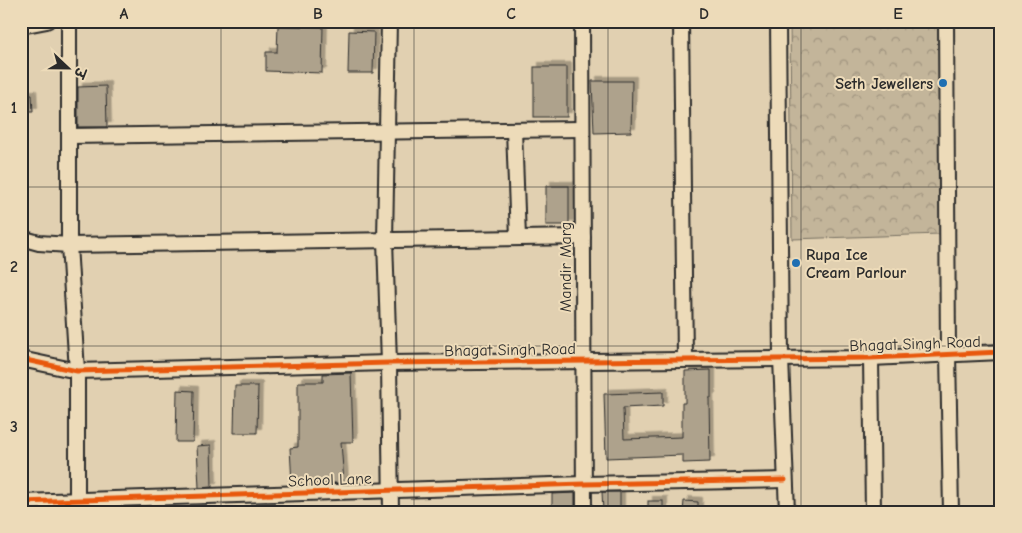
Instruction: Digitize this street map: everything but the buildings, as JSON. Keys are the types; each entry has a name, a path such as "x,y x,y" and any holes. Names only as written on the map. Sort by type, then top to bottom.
{"street":[{"path":"21,26 48,21"},
{"path":"69,21 69,245 77,371 77,506"},
{"path":"390,21 385,240 391,512"},
{"name":"Mandir Marg","path":"582,21 584,512"},
{"path":"681,21 684,359"},
{"path":"778,21 781,358 787,512"},
{"path":"946,21 951,512"},
{"path":"70,136 582,129"},
{"path":"514,130 518,238"},
{"path":"21,238 39,243 69,245 583,237"},
{"name":"Bhagat Singh Road","path":"21,359 77,371 389,363 871,358 1001,352"},
{"path":"871,358 873,512"},
{"name":"School Lane","path":"21,502 77,506 193,496 786,480"}],"green space":[{"path":"790,21 939,21 940,234 792,239"}],"cycle path":[{"path":"21,359 77,371 389,363 871,358 1001,352"},
{"path":"21,502 584,484 785,480"}],"place":[{"name":"Seth Jewellers","path":"943,83"},
{"name":"Rupa Ice Cream Parlour","path":"796,263"}]}
